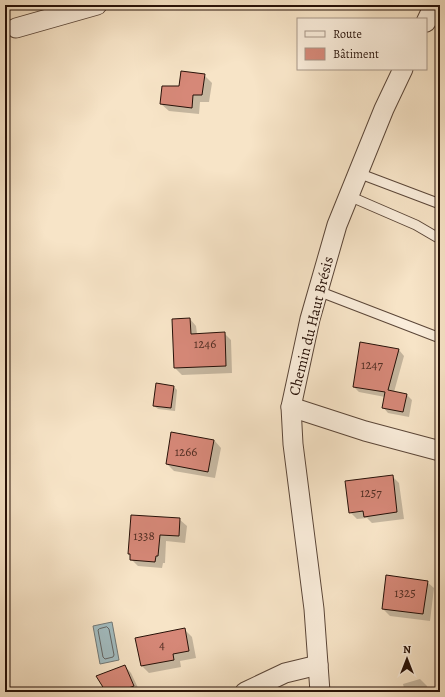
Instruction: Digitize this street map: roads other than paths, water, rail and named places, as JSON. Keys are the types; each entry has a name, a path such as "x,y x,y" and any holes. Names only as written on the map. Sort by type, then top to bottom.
{"street":[{"path":"16,28 97,5"},
{"path":"427,20 434,5"},
{"name":"Chemin du Haut Brésis","path":"320,692 314,609 293,444 291,407 310,319 337,225 384,109 403,70"},
{"path":"291,407 365,431 440,451"},
{"path":"245,692 285,673 318,665"}],"lane":[{"path":"358,173 440,204"},
{"path":"349,196 416,225 440,239"},
{"path":"318,291 440,338"}],"water":[{"path":"112,622 119,660 100,664 93,626"}]}
